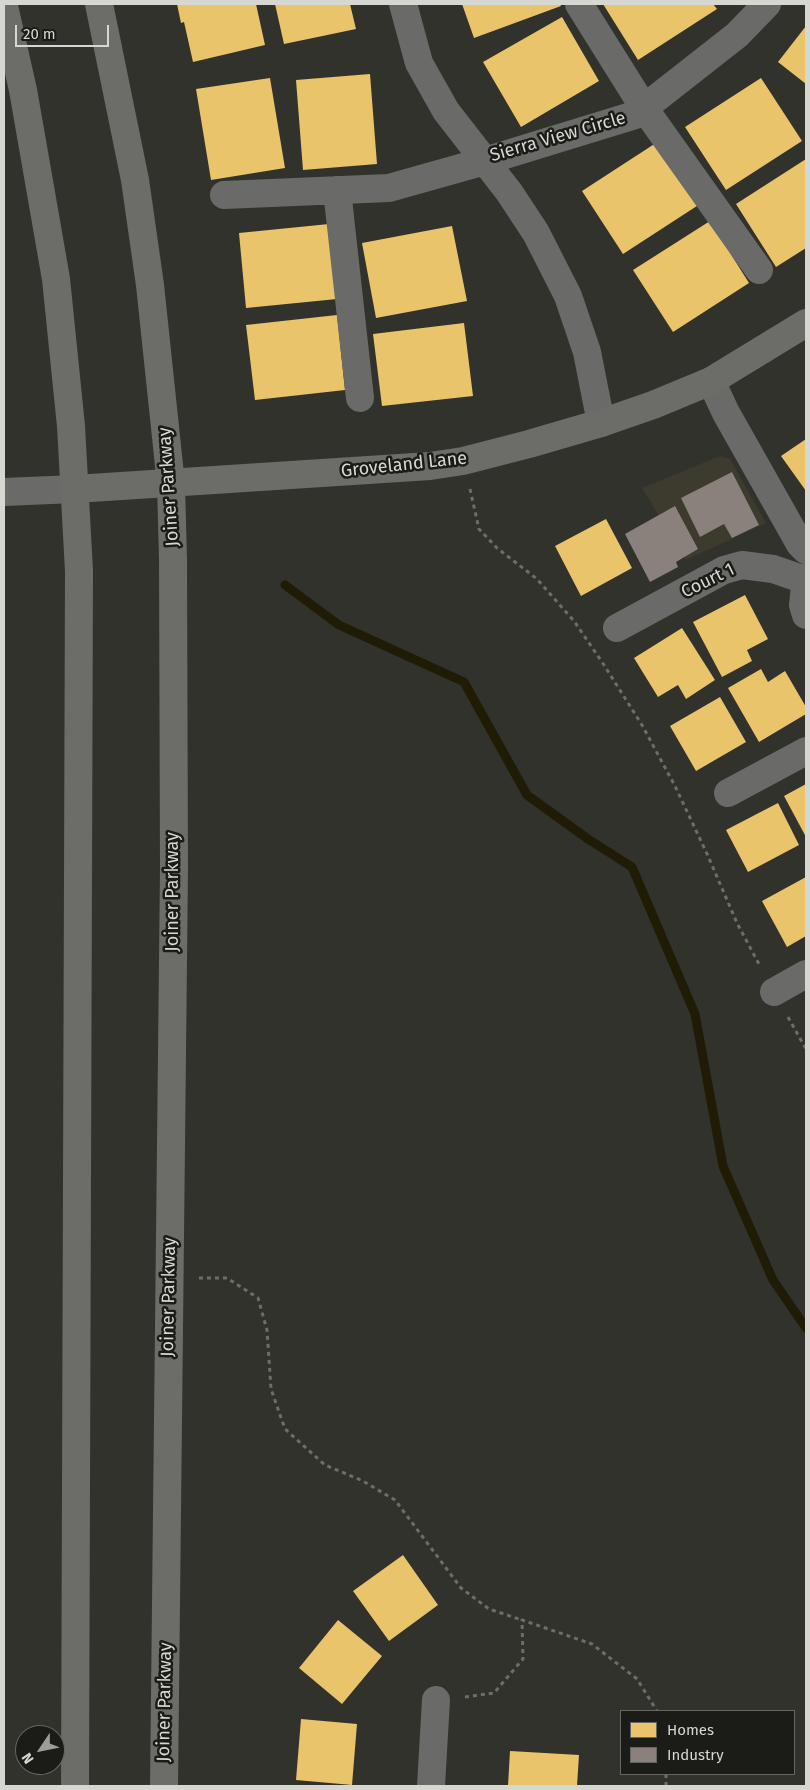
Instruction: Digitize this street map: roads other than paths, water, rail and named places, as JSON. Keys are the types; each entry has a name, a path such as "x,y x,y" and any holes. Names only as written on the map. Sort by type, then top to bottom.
{"main road":[{"name":"Joiner Parkway","path":"99,4 135,180 150,285 171,484 174,869 164,1786"},
{"path":"4,6 23,90 56,279 71,426 79,570 75,1786"},
{"name":"Groveland Lane","path":"75,489 430,466 463,461 529,444 653,405 711,381 806,323"}],"street":[{"name":"Sierra View Circle","path":"403,4 419,63 446,111 485,161 635,115 737,35 767,4"},
{"path":"579,4 644,108 759,270"},
{"path":"224,195 389,188 485,161 509,192 536,233 568,296 587,352 600,423"},
{"path":"337,190 360,398"},
{"path":"711,381 726,413 800,544 806,550"},
{"name":"Groveland Lane","path":"4,492 75,489"},
{"name":"Court 1","path":"617,628 724,570 742,565 773,569 806,578"},
{"path":"806,578 803,605 806,615"},
{"path":"728,793 806,751"},
{"path":"774,992 806,974"},
{"path":"431,1786 436,1700"}],"waterway":[{"path":"285,585 339,625 464,682 527,795 588,839 632,867 695,1014 723,1166 773,1280 806,1328"}]}
